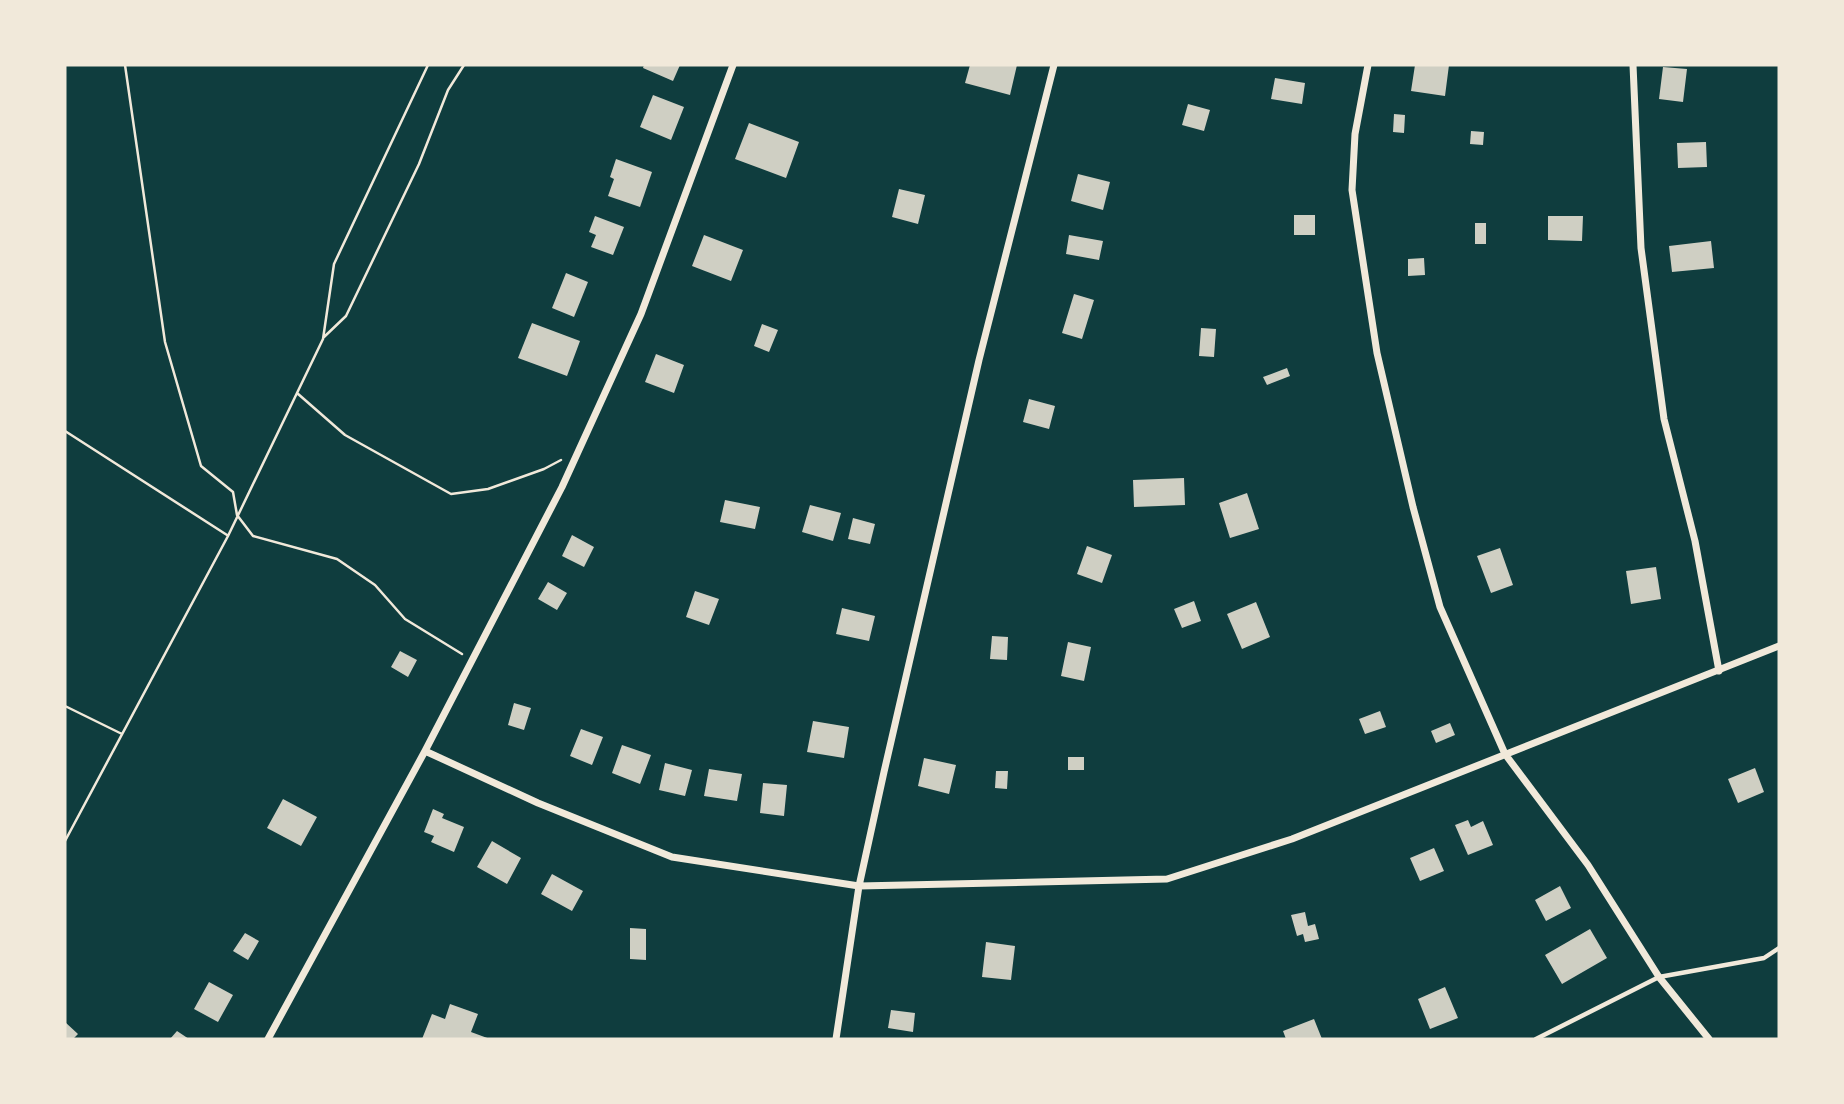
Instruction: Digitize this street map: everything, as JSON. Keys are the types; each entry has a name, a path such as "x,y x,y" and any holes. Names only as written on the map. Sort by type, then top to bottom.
{"street":[{"path":"268,1039 425,751 579,449 641,314 733,65"},
{"path":"836,1039 859,886 979,360 1054,65"},
{"path":"1368,65 1355,134 1352,190 1377,353 1413,508 1440,607 1505,754 1588,865 1659,977 1709,1039"},
{"path":"1633,65 1641,248 1664,419 1695,541 1719,671"},
{"path":"425,751 538,803 672,857 859,886 1167,880 1292,839 1779,646"}],"lane":[{"path":"1536,1039 1659,977 1764,958 1779,948"}],"path":[{"path":"125,65 165,342 201,466 233,492 237,515 253,536 337,559 375,586 405,619 472,661"},
{"path":"65,841 228,536 323,339 334,264 428,65"},
{"path":"323,339 346,316 419,164 448,90 464,65"},
{"path":"297,393 345,436 452,494 488,489 544,469 579,449"},
{"path":"65,431 228,536"},
{"path":"65,706 123,734"}],"building":[{"path":"644,65 680,65 673,81 643,68"},
{"path":"970,65 1017,65 1010,95 965,83"},
{"path":"1415,65 1449,65 1445,96 1411,91"},
{"path":"1663,67 1687,69 1683,102 1659,99"},
{"path":"1275,78 1305,83 1302,104 1271,99"},
{"path":"653,95 684,107 671,140 640,127"},
{"path":"1188,104 1210,110 1204,131 1182,125"},
{"path":"1394,114 1405,115 1404,133 1393,132"},
{"path":"749,123 799,142 786,178 735,159"},
{"path":"1471,131 1484,132 1483,145 1470,144"},
{"path":"1706,142 1707,167 1678,168 1677,143"},
{"path":"616,159 652,172 640,207 608,196 614,179 610,177"},
{"path":"1078,174 1110,182 1103,210 1071,201"},
{"path":"899,189 925,195 918,224 892,217"},
{"path":"1294,215 1315,215 1315,235 1294,235"},
{"path":"595,216 624,227 613,255 591,247 596,235 589,232"},
{"path":"1548,216 1583,216 1582,241 1548,240"},
{"path":"1475,223 1486,223 1486,244 1475,244"},
{"path":"704,235 743,250 731,281 692,266"},
{"path":"1069,235 1103,241 1099,260 1066,254"},
{"path":"1711,241 1714,268 1672,272 1669,246"},
{"path":"1424,258 1425,275 1408,276 1408,259"},
{"path":"566,273 588,282 574,317 552,308"},
{"path":"1074,294 1094,300 1082,339 1062,333"},
{"path":"532,323 580,341 567,376 518,358"},
{"path":"762,324 778,330 769,352 754,346"},
{"path":"1201,328 1216,329 1214,357 1199,356"},
{"path":"656,354 684,365 674,393 645,382"},
{"path":"1287,368 1290,376 1267,385 1263,377"},
{"path":"1029,399 1055,406 1049,429 1023,422"},
{"path":"1184,478 1185,505 1134,507 1133,480"},
{"path":"1247,493 1259,529 1230,538 1219,503"},
{"path":"725,500 760,507 755,529 720,522"},
{"path":"810,505 841,513 833,541 802,532"},
{"path":"853,518 875,524 870,544 848,539"},
{"path":"572,535 594,547 584,567 562,556"},
{"path":"1087,546 1112,555 1102,583 1077,574"},
{"path":"1500,548 1513,585 1491,593 1477,556"},
{"path":"1656,567 1661,599 1631,604 1626,571"},
{"path":"548,582 567,593 557,610 538,599"},
{"path":"695,591 719,599 709,625 686,617"},
{"path":"1194,601 1201,621 1182,628 1174,609"},
{"path":"1256,602 1270,637 1242,649 1227,614"},
{"path":"842,608 875,616 869,641 836,634"},
{"path":"992,636 1008,637 1007,660 990,659"},
{"path":"1068,642 1091,647 1084,681 1061,676"},
{"path":"400,651 417,660 408,677 391,667"},
{"path":"514,703 531,708 524,730 508,725"},
{"path":"1380,711 1386,727 1365,734 1359,719"},
{"path":"813,721 849,727 844,758 807,752"},
{"path":"1450,723 1455,735 1436,743 1431,731"},
{"path":"581,729 603,737 592,765 570,756"},
{"path":"622,745 651,755 640,784 612,773"},
{"path":"1068,757 1084,757 1084,770 1068,770"},
{"path":"924,758 956,765 949,794 918,786"},
{"path":"665,763 692,770 685,796 659,790"},
{"path":"1755,768 1764,792 1738,803 1728,779"},
{"path":"709,769 742,774 737,801 704,796"},
{"path":"996,771 1008,771 1007,789 995,788"},
{"path":"763,783 787,785 784,816 760,813"},
{"path":"283,799 317,817 301,846 267,828"},
{"path":"433,809 444,814 442,818 464,827 454,852 431,842 434,836 424,832"},
{"path":"1468,820 1471,827 1483,821 1493,845 1468,855 1455,825"},
{"path":"492,841 521,858 507,884 477,867"},
{"path":"1434,848 1444,871 1420,881 1410,858"},
{"path":"552,874 583,891 572,911 541,894"},
{"path":"1560,886 1571,908 1546,921 1535,900"},
{"path":"1305,912 1308,926 1315,924 1319,939 1305,942 1303,934 1297,936 1291,915"},
{"path":"630,928 646,929 646,960 630,959"},
{"path":"1590,929 1607,958 1562,984 1545,955"},
{"path":"245,933 259,941 248,960 233,951"},
{"path":"986,942 1015,946 1011,980 982,977"},
{"path":"209,982 233,995 218,1022 194,1009"},
{"path":"1445,987 1458,1018 1430,1029 1418,999"},
{"path":"450,1004 478,1014 471,1032 490,1039 422,1039 432,1014 445,1019"},
{"path":"891,1010 915,1013 913,1032 888,1028"},
{"path":"1314,1019 1322,1039 1286,1039 1283,1031"},
{"path":"65,1022 78,1034 73,1039 65,1039"},
{"path":"177,1031 189,1039 170,1039"}]}
